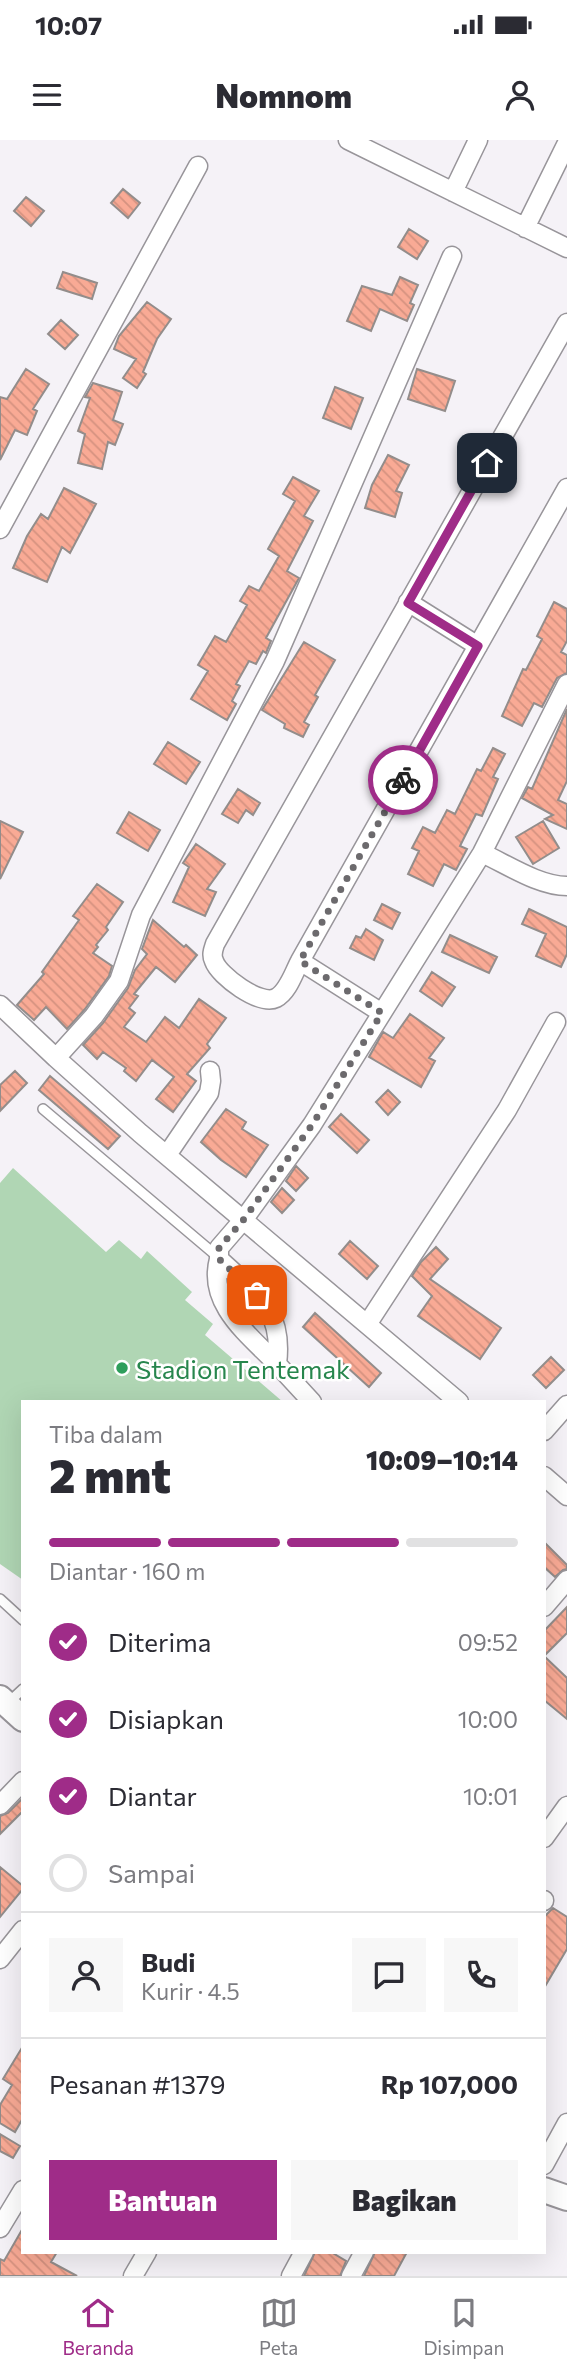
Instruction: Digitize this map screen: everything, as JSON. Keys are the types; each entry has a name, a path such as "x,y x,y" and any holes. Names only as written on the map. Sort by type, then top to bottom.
{"street":[{"path":"348,140 382,148 453,192 567,248"},
{"path":"453,192 478,140"},
{"path":"525,228 567,144"},
{"path":"0,529 198,166"},
{"path":"56,1058 94,1016 119,981 141,915 275,661 452,256"},
{"path":"567,323 221,933 212,955 215,964 252,995 265,1000 274,1000 281,995 567,488"},
{"path":"408,603 478,646"},
{"path":"310,1400 233,1318 222,1302 216,1284 219,1248 244,1219 312,1125 482,853 567,684"},
{"path":"482,853 556,886 567,886"},
{"path":"300,961 382,1013"},
{"path":"0,1005 167,1155 457,1400"},
{"path":"368,1323 507,1110 556,1022"},
{"path":"167,1155 209,1093 210,1070"},
{"path":"219,1259 271,1311 278,1328 277,1364"},
{"path":"546,1429 567,1405"},
{"path":"546,1478 567,1496"},
{"path":"546,1606 567,1580"},
{"path":"0,1805 21,1783"},
{"path":"546,1835 567,1806"},
{"path":"0,1959 21,1933"},
{"path":"546,2161 567,2123"},
{"path":"546,2191 567,2198"},
{"path":"0,2228 21,2193"},
{"path":"134,2276 146,2254"},
{"path":"291,2276 303,2254"},
{"path":"351,2276 363,2254"}],"lane":[{"path":"43,1109 219,1259"},
{"path":"0,1599 21,1618"}],"green space":[{"name":"Stadion Tentemak","path":"13,1168 106,1252 119,1240 141,1259 147,1251 192,1292 185,1300 213,1324 205,1335 281,1400 21,1400 21,1579 0,1564 0,1183"}],"building":[{"path":"123,189 140,203 128,218 111,203"},
{"path":"26,197 44,211 31,226 14,211"},
{"path":"409,229 428,241 417,259 398,247"},
{"path":"63,272 97,283 92,299 57,288"},
{"path":"400,277 418,285 410,303 414,305 407,321 380,309 371,331 347,321 362,286 392,295"},
{"path":"147,302 171,319 157,339 143,372 146,374 137,388 123,378 136,359 114,349 119,336"},
{"path":"61,320 78,335 65,349 48,334"},
{"path":"26,369 49,384 33,409 37,411 27,435 15,430 0,460 0,397 7,399"},
{"path":"417,369 455,381 445,411 408,399"},
{"path":"93,383 122,392 113,420 123,424 115,445 108,442 102,469 78,463 85,434 78,431 90,398 85,397"},
{"path":"335,387 363,398 351,429 323,418"},
{"path":"388,455 409,465 396,491 402,493 395,517 365,508 372,485"},
{"path":"293,477 319,491 304,516 313,521 287,571 299,578 266,638 271,641 266,653 263,651 256,664 249,661 236,684 240,686 232,701 236,704 227,720 191,699 208,671 198,665 215,636 226,642 247,605 240,601 249,586 259,591 279,556 268,549 295,501 283,494"},
{"path":"64,488 96,504 70,553 62,547 47,582 13,568 27,536 41,514 48,519"},
{"path":"554,602 567,609 567,641 561,652 567,655 567,673 557,678 542,707 534,703 522,726 502,716 523,669 526,670 542,639 537,636"},
{"path":"304,642 335,660 315,695 318,697 304,722 309,725 303,737 284,728 285,724 262,710"},
{"path":"567,709 567,781 558,800 567,804 567,829 545,819 553,815 522,798 528,787 532,789"},
{"path":"168,742 200,762 186,784 154,764"},
{"path":"493,748 505,754 493,777 498,779 482,816 476,814 460,846 467,849 456,870 444,864 433,886 408,874 419,851 412,848 423,827 435,833 447,810 455,814 477,769 481,771"},
{"path":"238,789 260,803 253,815 246,810 238,823 222,814"},
{"path":"129,812 160,830 148,851 117,833"},
{"path":"0,821 23,832 0,879"},
{"path":"543,821 559,848 533,864 516,837"},
{"path":"196,844 225,864 207,889 216,892 205,916 173,902 189,867 183,863"},
{"path":"97,884 123,902 93,953 112,966 109,976 67,1029 46,1007 34,1020 17,1005 44,974 42,972 79,920 73,916"},
{"path":"382,904 400,913 392,929 374,920"},
{"path":"529,909 567,927 567,954 561,967 536,956 546,934 522,924"},
{"path":"153,920 197,955 175,982 156,967 134,994 138,996 129,1008 135,1013 124,1027 146,1042 165,1017 179,1028 199,999 226,1018 207,1044 210,1048 187,1074 196,1081 173,1112 156,1099 174,1077 152,1060 136,1081 124,1071 126,1068 103,1052 97,1059 83,1045 128,988 135,970 147,954 142,949"},
{"path":"366,929 383,940 374,960 350,948 356,936 361,938"},
{"path":"450,935 497,957 489,973 442,952"},
{"path":"432,972 455,987 442,1006 420,991"},
{"path":"410,1014 444,1038 429,1058 435,1061 421,1087 369,1057 383,1032 393,1038"},
{"path":"15,1071 27,1083 0,1111 0,1085"},
{"path":"50,1076 120,1136 108,1149 39,1090"},
{"path":"388,1090 400,1102 388,1115 376,1102"},
{"path":"226,1109 246,1122 242,1129 268,1145 246,1177 201,1142"},
{"path":"341,1114 369,1140 357,1153 329,1127"},
{"path":"296,1166 308,1178 296,1191 286,1181"},
{"path":"282,1188 294,1200 282,1213 271,1202"},
{"path":"350,1241 378,1266 367,1279 339,1254"},
{"path":"436,1247 448,1259 430,1279 501,1328 480,1359 418,1316 432,1296 412,1276"},
{"path":"315,1313 381,1373 369,1387 303,1327"},
{"path":"551,1357 564,1370 546,1388 533,1375"},
{"path":"546,1544 567,1565 567,1569 555,1577 546,1569"},
{"path":"567,1607 567,1633 546,1654 546,1629"},
{"path":"546,1658 567,1678 567,1719 546,1702"},
{"path":"21,1800 21,1813 0,1834 0,1816 8,1813"},
{"path":"0,1867 21,1884 21,1891 0,1917"},
{"path":"553,1908 567,1917 567,1949 546,1985 546,1915"},
{"path":"21,2049 21,2122 15,2132 0,2123 0,2105 12,2085 3,2079"},
{"path":"0,2134 20,2146 13,2158 0,2151"},
{"path":"21,2231 21,2254 56,2254 51,2262 77,2276 0,2276 0,2259 4,2261"},
{"path":"314,2254 334,2254 346,2261 340,2276 304,2276"},
{"path":"374,2254 406,2254 394,2276 364,2276"}],"way so far":[{"path":"257,1295 219,1259 219,1248 244,1219 312,1125 382,1013 300,961 403,780"}],"place":[{"name":"Stadion Tentemak","path":"122,1368"}],"route":[{"path":"403,780 478,646 408,603 487,463"}]}
